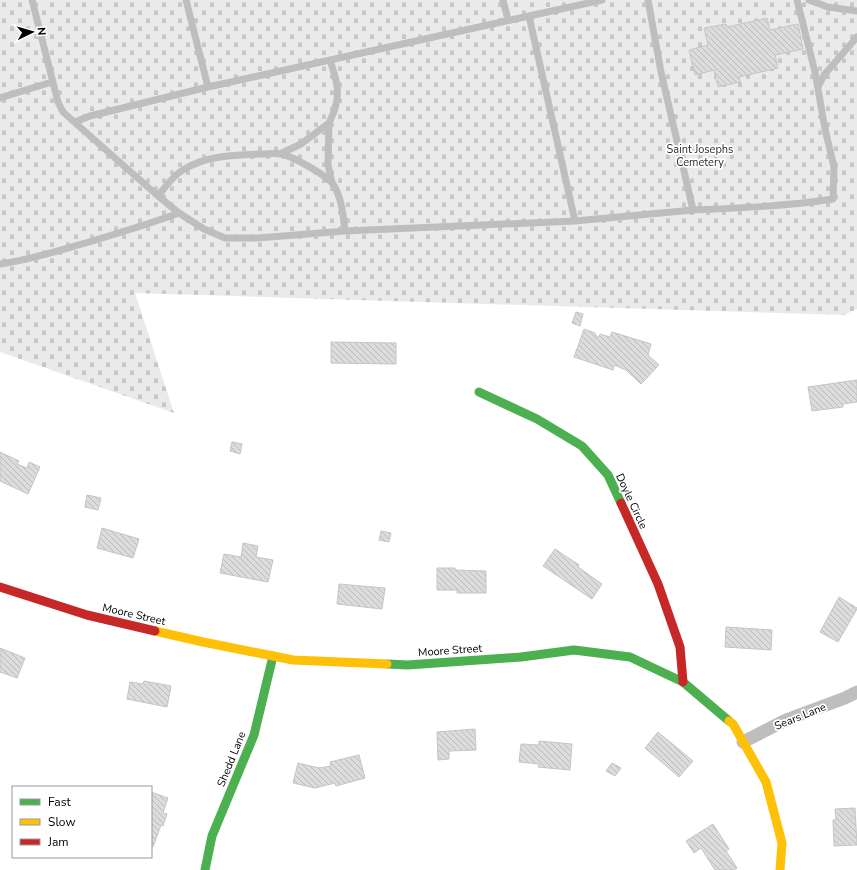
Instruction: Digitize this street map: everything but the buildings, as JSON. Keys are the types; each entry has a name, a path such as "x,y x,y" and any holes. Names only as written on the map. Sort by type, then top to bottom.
{"street":[{"name":"Doyle Circle","path":"479,392 537,419 582,446 608,475 661,591 680,647 683,682"},
{"name":"Moore Street","path":"0,587 87,615 203,642 293,660 408,665 521,657 574,650 630,657 683,682 733,724 766,782 782,844 780,870"},
{"name":"Shedd Lane","path":"205,870 212,836 254,734 273,656"},
{"name":"Sears Lane","path":"743,742 786,720 857,692"}],"lane":[{"path":"32,0 52,82 58,102 63,112 179,213 204,229 225,238 258,238 345,231 575,221 833,199 834,167 825,129 815,72 797,0"},
{"path":"186,0 208,88"},
{"path":"503,0 508,20"},
{"path":"75,122 90,116 208,88 602,0"},
{"path":"648,0 662,72 693,210"},
{"path":"809,0 828,8 857,12"},
{"path":"528,16 575,221"},
{"path":"818,87 824,75 857,37"},
{"path":"330,60 337,82 338,94 336,108 329,123 328,165 332,183 339,195 343,210 345,231"},
{"path":"0,98 52,82"},
{"path":"280,154 301,144 329,123"},
{"path":"158,196 171,180 182,170 200,161 239,155 280,154 299,161 332,183"},
{"path":"0,264 75,246 179,213"}],"green space":[{"name":"Saint Josephs Cemetery","path":"0,0 857,0 857,309 844,315 135,293 174,413 0,352"}],"traffic: fast":[{"path":"479,392 537,419 582,446 608,475 621,503"},
{"path":"387,664 408,665 521,657 574,650 630,657 683,682 729,721"},
{"path":"205,870 212,836 254,735 273,656"}],"traffic: slow":[{"path":"155,631 293,660 387,664"},
{"path":"729,721 733,724 766,782 782,843 780,870"}],"traffic: jam":[{"path":"621,503 658,584 680,647 683,682"},
{"path":"0,587 87,615 155,631"}]}
